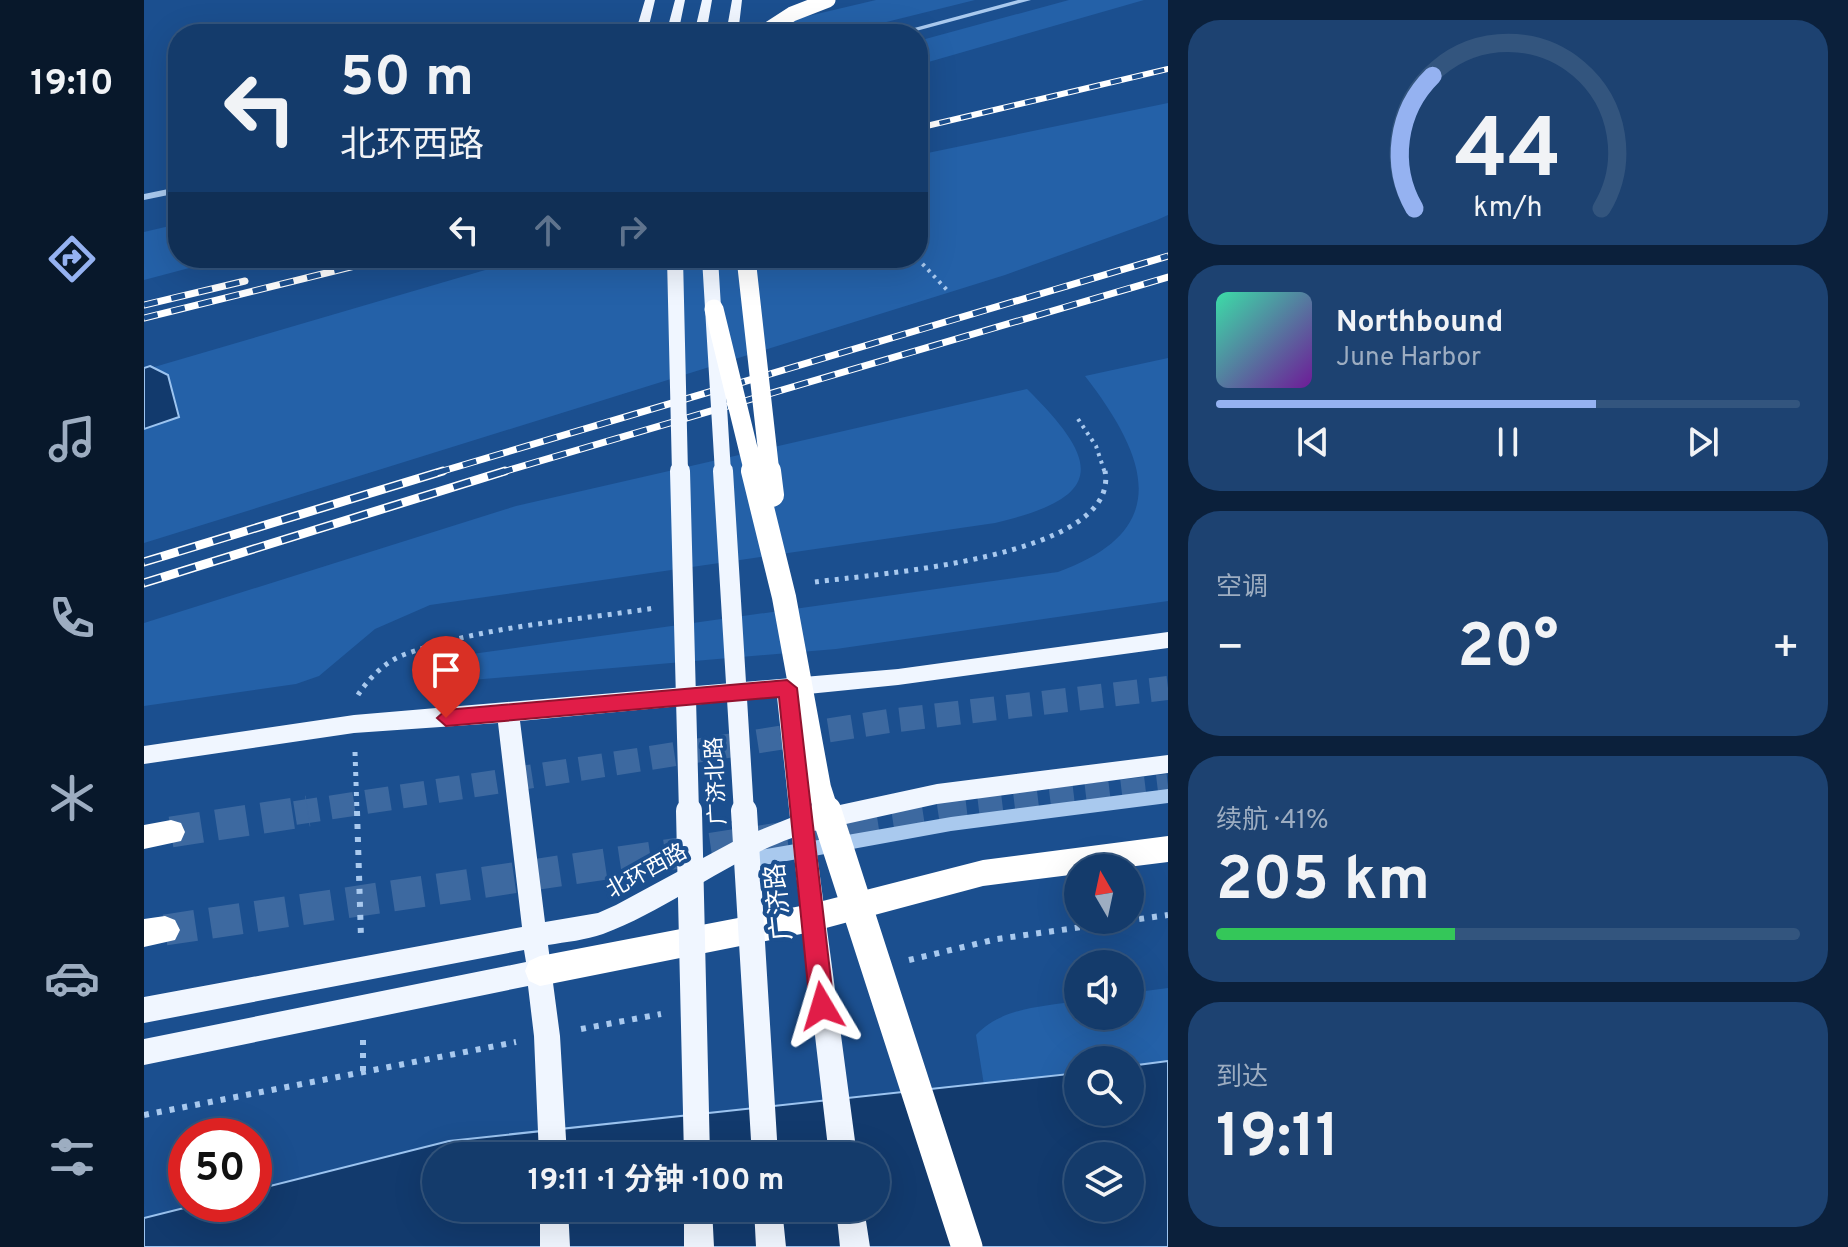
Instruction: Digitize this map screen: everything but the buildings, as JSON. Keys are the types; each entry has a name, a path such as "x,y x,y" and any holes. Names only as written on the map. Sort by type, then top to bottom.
{"highway":[{"path":"775,24 828,0"},
{"path":"747,268 784,597"},
{"path":"714,309 784,597 819,788 967,1247"},
{"path":"540,971 811,918 983,873 1168,849"}],"main road":[{"path":"644,24 650,0"},
{"path":"674,24 680,0"},
{"path":"702,24 707,0"},
{"path":"733,24 737,0"},
{"name":"广济北路","path":"675,268 697,1142"},
{"name":"广济北路","path":"711,268 764,1142"},
{"path":"144,755 354,724 907,676 1168,640"},
{"name":"广济路","path":"787,688 804,822 811,918 841,1142"},
{"path":"508,713 540,971 551,1083 553,1142"},
{"name":"北环西路","path":"144,1010 599,924 631,912 739,848 804,822 943,791 1168,764"},
{"path":"144,1052 540,971"},
{"path":"554,1222 555,1247"},
{"path":"698,1222 699,1247"},
{"path":"769,1222 771,1247"},
{"path":"852,1222 855,1247"}],"street":[{"path":"928,26 1027,0"},
{"path":"144,197 168,192"},
{"path":"703,868 951,824 1168,796"}],"path":[{"path":"926,268 947,290"},
{"path":"354,724 362,968"},
{"path":"997,939 1168,915"},
{"path":"362,1007 363,1073"}],"shaded area":[{"path":"876,0 975,0 878,24 774,24"},
{"path":"1069,0 1144,0 928,62 928,38"},
{"path":"1168,103 1168,215 1005,275 144,543 144,370 492,268 928,268 928,153"},
{"path":"168,226 168,268 189,268 144,280 144,232"},
{"path":"1168,358 1168,601 836,649 436,683 425,678 424,670 443,658 1058,572 1094,556 1118,537 1133,516 1139,492 1136,467 1125,439 1085,376"},
{"path":"150,366 168,375 179,417 144,429 144,368"},
{"path":"1027,389 1069,438 1079,457 1080,474 1073,489 1057,502 1031,513 995,523 430,605 375,629 319,676 296,684 144,706 144,623 516,506"},
{"path":"1168,988 1168,1061 1144,1064 1144,1046 1064,1046 1064,1075 984,1085 976,1035 998,1019 1023,1010 1064,1003 1064,1030 1144,1030 1144,991"},
{"path":"1168,1061 1168,1247 144,1247 144,1218 168,1212 168,1222 272,1222 272,1185 422,1148 422,1222 890,1222 890,1142 445,1142 1064,1075 1064,1126 1144,1126 1144,1064"}],"tunnel":[{"path":"300,812 889,721 1168,688"},
{"path":"943,813 1168,786"},
{"path":"300,812 308,811"},
{"path":"165,930 960,811"},
{"path":"171,832 300,812"},
{"path":"295,813 300,812"}],"railway":[{"path":"928,126 1168,69"},
{"path":"436,473 1168,256"},
{"path":"144,318 346,268"},
{"path":"499,473 1168,277"},
{"path":"144,305 245,281"},
{"path":"144,562 443,471"},
{"path":"144,583 505,471"}],"route":[{"path":"446,718 787,688 822,1006"}]}
